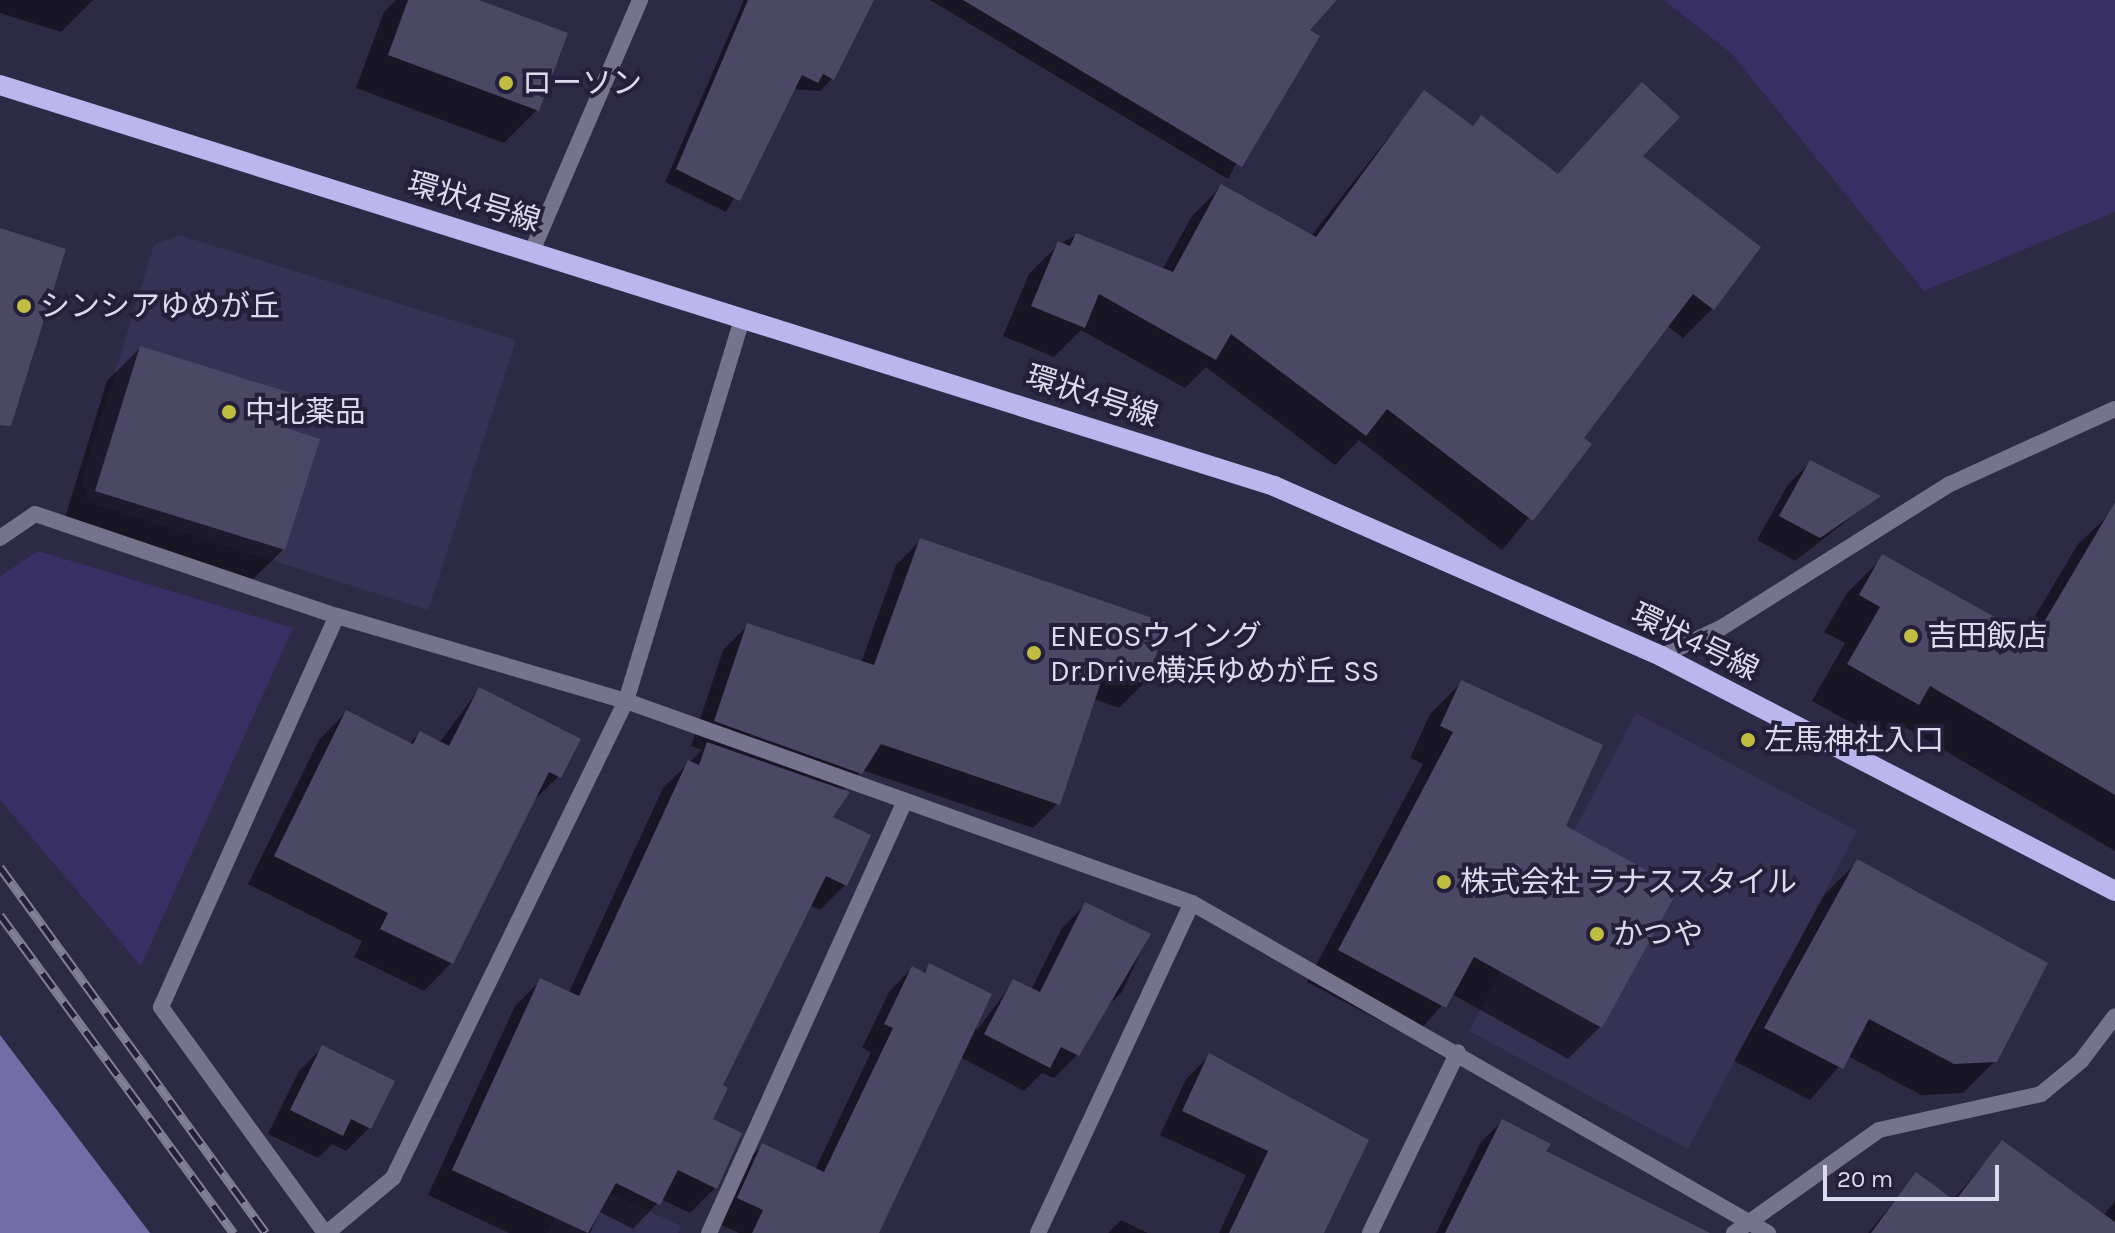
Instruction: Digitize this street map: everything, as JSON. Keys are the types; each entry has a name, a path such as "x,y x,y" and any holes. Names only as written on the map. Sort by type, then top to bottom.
{"main road":[{"name":"環状4号線","path":"0,85 1274,486 1661,656 2115,891"}],"street":[{"path":"532,251 640,0"},
{"path":"337,616 161,1007 326,1233 393,1178 626,701 743,317"},
{"path":"1661,656 1721,628 1948,485 2115,409"},
{"path":"0,538 35,514 337,616 626,701 904,804 1192,903 1458,1052 1768,1233"},
{"path":"709,1233 904,804"},
{"path":"1038,1233 1192,903"},
{"path":"1734,1233 1748,1220 1879,1130 2041,1094 2081,1061 2115,1016"},
{"path":"1370,1233 1458,1052"}],"shaded area":[{"path":"1664,0 2115,0 2115,212 1924,291 1732,54"},
{"path":"179,235 516,340 428,610 89,502 82,481 154,245"},
{"path":"38,551 293,628 141,966 0,800 0,576"},
{"path":"1636,713 1857,831 1688,1149 1469,1031"},
{"path":"0,1035 150,1233 0,1233"},
{"path":"575,1176 681,1226 678,1233 547,1233"}],"building":[{"name":"ローソン","path":"408,0 479,0 568,33 539,111 388,55"},
{"path":"748,0 874,0 834,80 823,74 818,83 802,75 740,201 676,169"},
{"path":"963,0 1337,0 1310,30 1320,36 1242,167"},
{"path":"1642,82 1680,117 1643,156 1761,247 1714,310 1693,294 1584,438 1592,444 1533,521 1387,409 1366,436 1231,334 1216,360 1099,294 1085,328 1031,306 1058,241 1070,246 1076,233 1173,272 1221,184 1316,237 1424,90 1473,126 1481,115 1558,174"},
{"name":"シンシアゆめが丘","path":"0,228 66,249 11,426 0,425"},
{"path":"140,346 294,394 283,427 320,439 285,550 95,491"},
{"path":"1810,460 1881,496 1820,538 1779,516"},
{"path":"2115,502 2115,795 1930,686 1919,705 1847,664 1880,607 1859,595 1882,554 2034,639"},
{"path":"920,538 1167,623 1146,684 1105,670 1060,805 881,744 862,774 714,721 747,623 874,665"},
{"path":"1461,680 1603,745 1566,826 1679,888 1602,1028 1474,957 1446,1008 1338,950 1453,732 1440,726"},
{"path":"479,687 581,739 561,778 549,772 453,964 380,929 388,913 274,856 346,710 413,744 420,731 449,746"},
{"path":"707,742 850,792 833,817 871,835 847,886 826,876 723,1085 728,1088 713,1119 742,1133 717,1189 678,1170 660,1205 616,1183 588,1233 452,1170 540,978 579,996 688,760 699,765"},
{"path":"1857,859 2048,963 1997,1062 1954,1064 1869,1019 1843,1069 1764,1028"},
{"path":"1085,902 1151,934 1079,1056 1061,1047 1050,1068 984,1034 1013,979 1040,992"},
{"path":"929,963 992,994 879,1233 752,1233 763,1210 737,1198 762,1143 824,1172 893,1028 884,1024 912,966 925,973"},
{"path":"322,1045 395,1081 371,1129 351,1119 343,1136 290,1110"},
{"path":"1209,1053 1369,1140 1324,1233 1229,1233 1268,1151 1182,1111"},
{"path":"1502,1119 1551,1144 1546,1151 1710,1233 1445,1233"},
{"path":"2002,1140 2115,1222 2115,1233 1871,1233 1916,1172 1955,1201"}],"railway":[{"path":"0,867 266,1233"},
{"path":"0,915 234,1233"}],"place":[{"name":"ローソン","path":"506,83"},
{"name":"シンシアゆめが丘","path":"24,306"},
{"name":"中北薬品","path":"229,412"},
{"name":"吉田飯店","path":"1911,636"},
{"name":"ENEOSウイング Dr.Drive横浜ゆめが丘 SS","path":"1034,653"},
{"name":"左馬神社入口","path":"1748,740"},
{"name":"株式会社 ラナススタイル","path":"1444,882"},
{"name":"かつや","path":"1597,934"}]}
